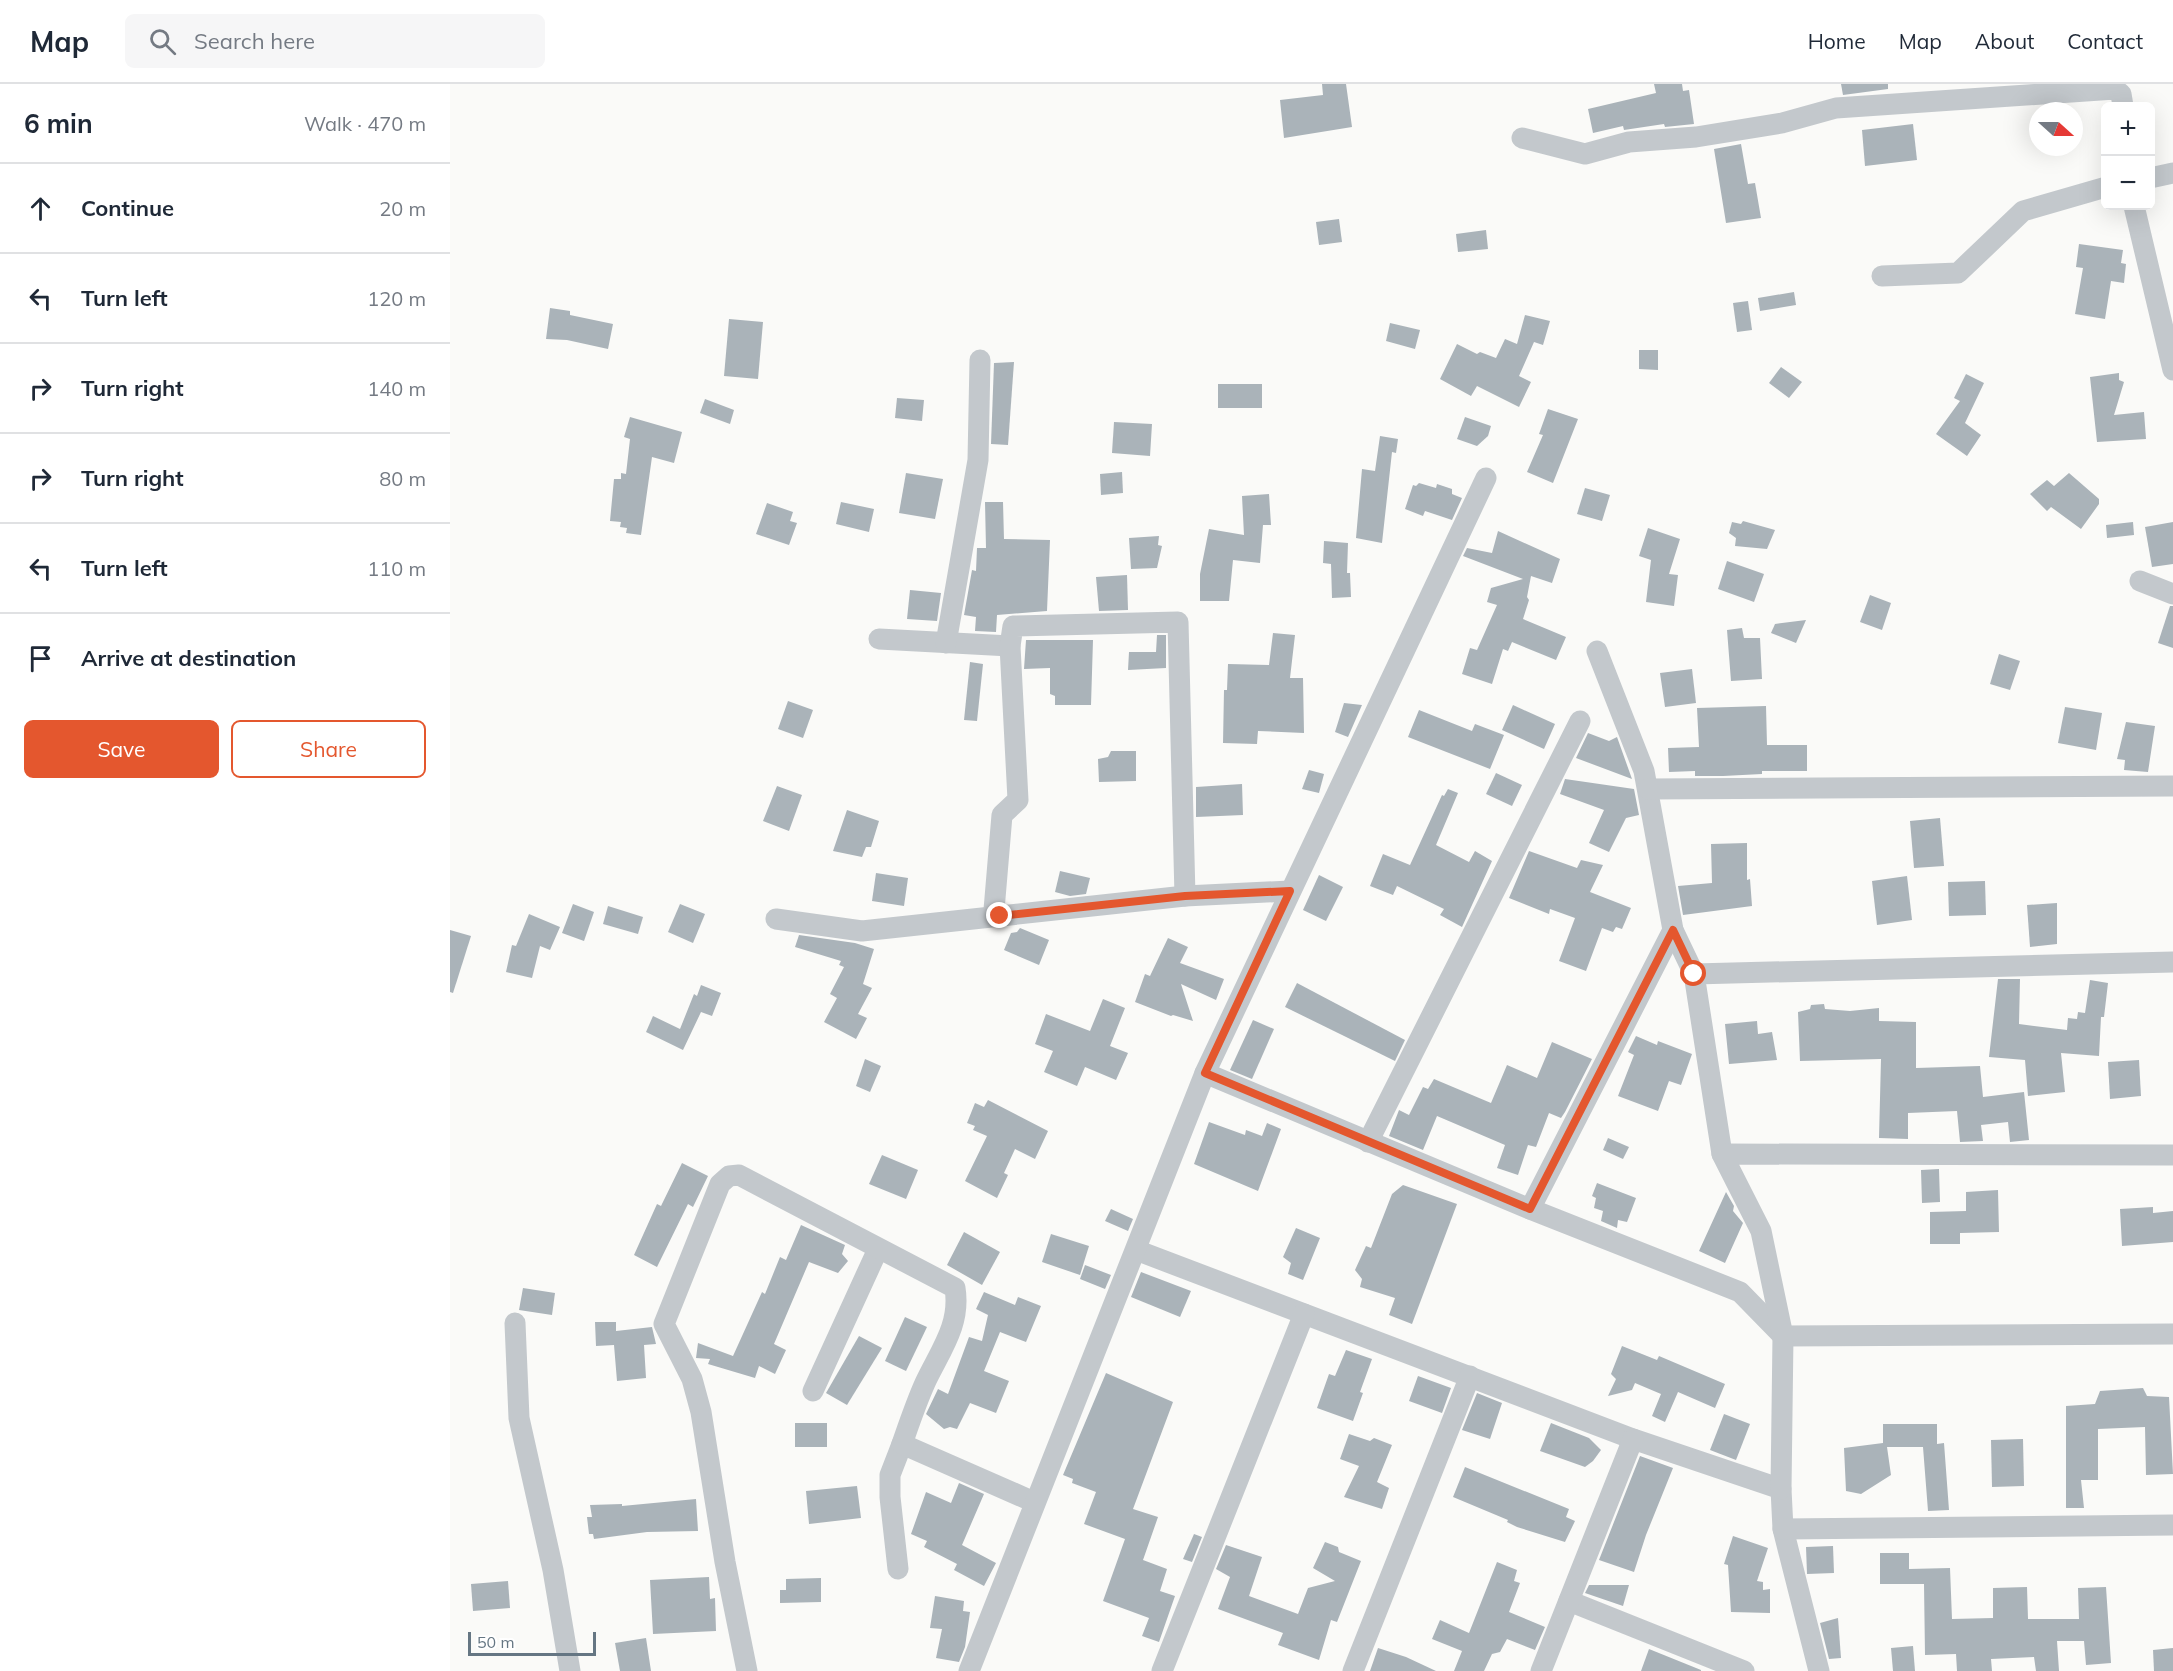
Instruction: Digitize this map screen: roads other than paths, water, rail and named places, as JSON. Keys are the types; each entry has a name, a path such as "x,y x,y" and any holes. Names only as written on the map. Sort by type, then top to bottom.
{"street":[{"path":"1522,138 1585,154 1629,142 1696,137 1782,123 1836,108 2115,89 2121,94 2122,102"},
{"path":"2155,177 2173,173"},
{"path":"1882,276 1958,273 2023,211 2101,188"},
{"path":"2135,210 2173,370"},
{"path":"946,643 978,460 980,360"},
{"path":"969,1671 1205,1073 1486,478"},
{"path":"2140,581 2173,594"},
{"path":"1000,916 994,910 1002,815 1018,800 1010,646 1013,626 1178,622 1185,896"},
{"path":"879,639 1010,646"},
{"path":"1597,651 1644,771 1673,930 1694,974 1722,1154 1761,1231 1783,1336 1781,1489 1783,1529 1819,1671"},
{"path":"1368,1143 1580,721"},
{"path":"1648,789 2173,786"},
{"path":"776,919 862,931 1185,896 1290,891"},
{"path":"1530,1209 1673,930"},
{"path":"1694,974 2173,962"},
{"path":"1205,1073 1368,1143 1740,1292 1783,1336 2173,1334"},
{"path":"1722,1154 2173,1155"},
{"path":"747,1671 725,1562 701,1412 692,1379 664,1324 720,1184 729,1176 739,1175 955,1288 958,1304 955,1323 924,1386 890,1475 898,1569"},
{"path":"813,1391 878,1249"},
{"path":"1136,1250 1633,1440 1781,1489"},
{"path":"1162,1671 1304,1314"},
{"path":"515,1323 519,1418 553,1570 570,1671"},
{"path":"1353,1671 1470,1376"},
{"path":"1541,1671 1633,1440"},
{"path":"902,1444 1034,1502"},
{"path":"1783,1529 2173,1525"},
{"path":"1569,1601 1744,1671"}]}
